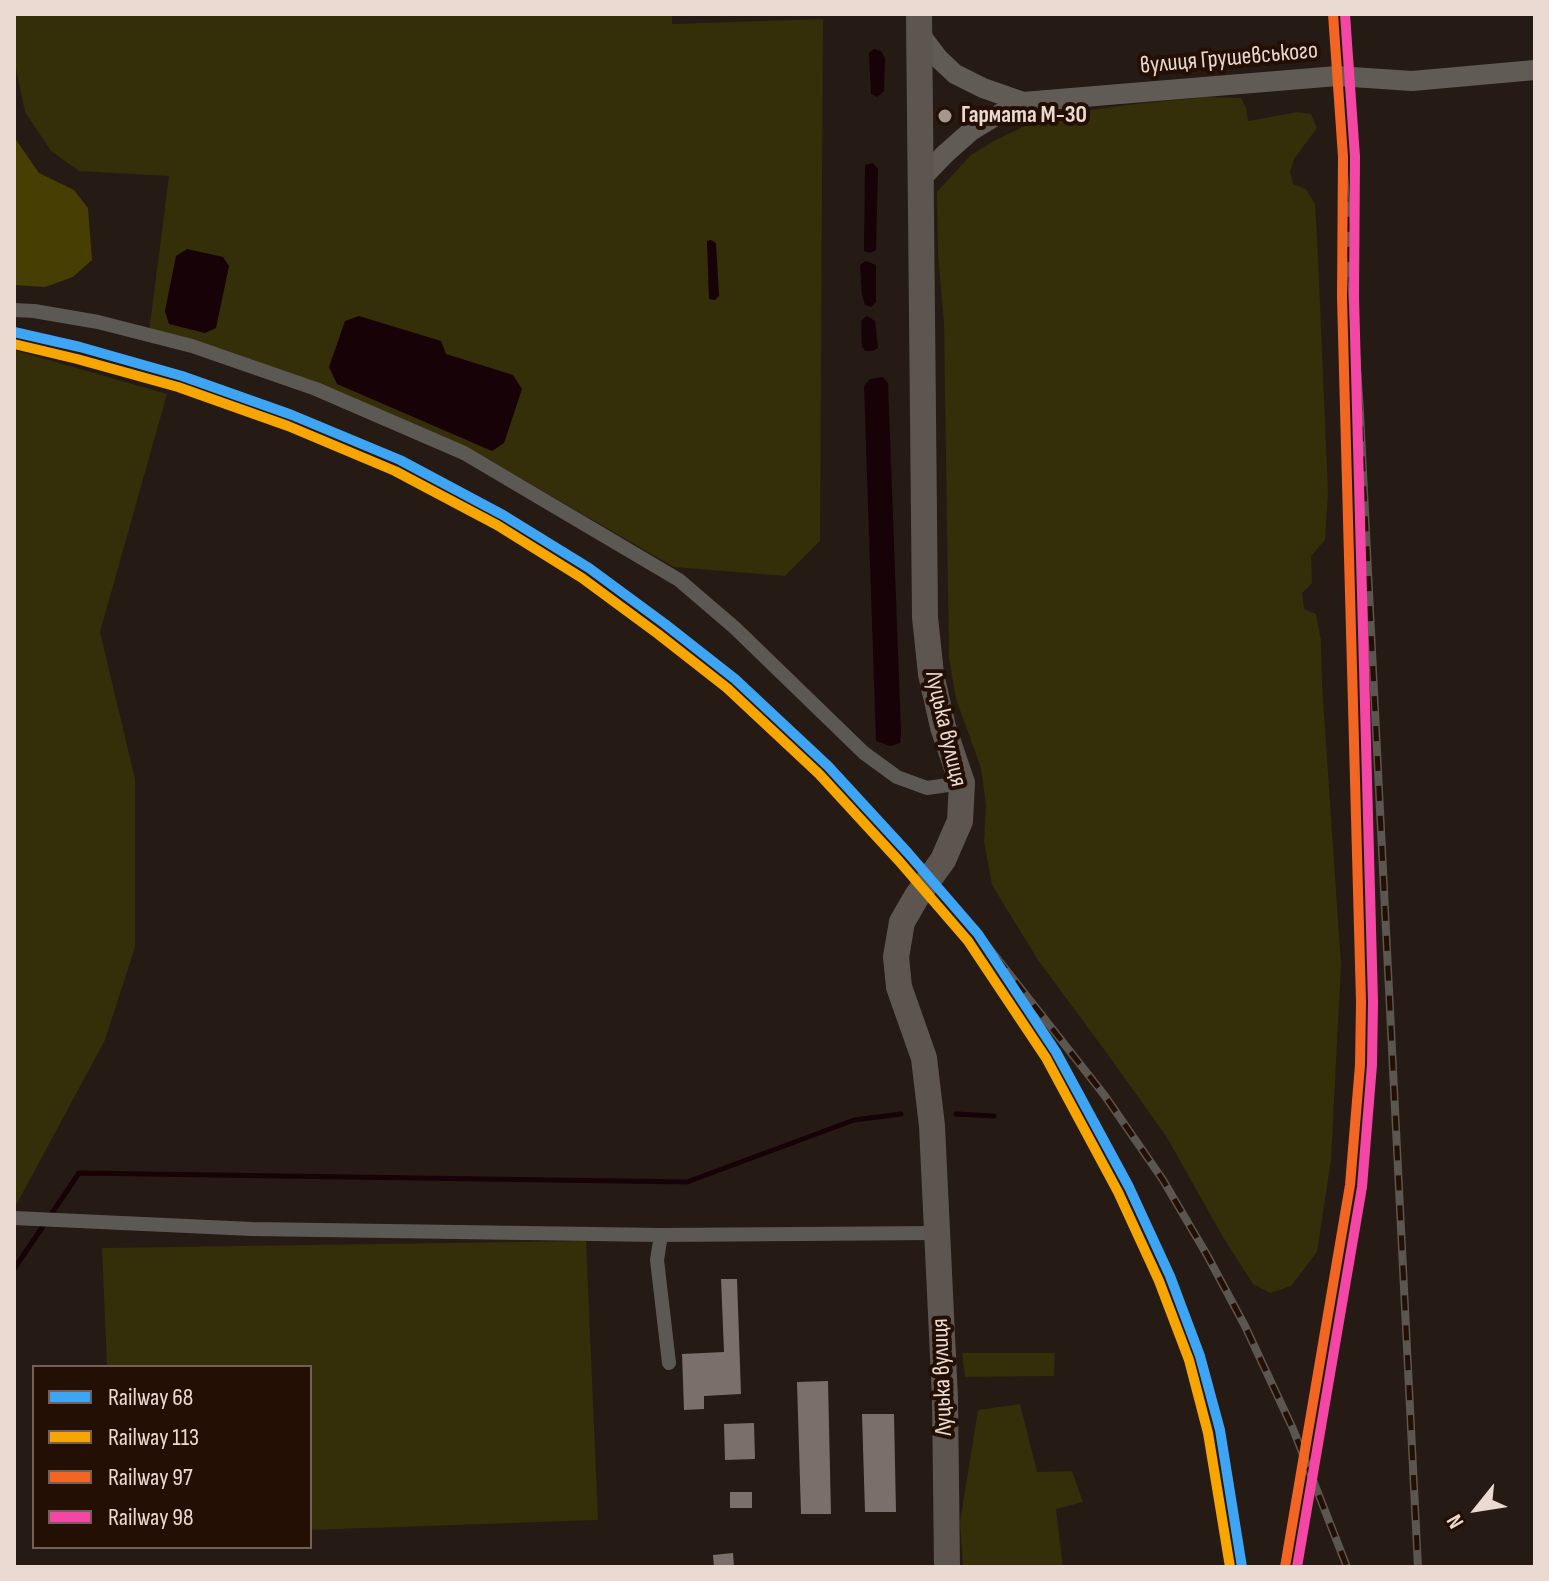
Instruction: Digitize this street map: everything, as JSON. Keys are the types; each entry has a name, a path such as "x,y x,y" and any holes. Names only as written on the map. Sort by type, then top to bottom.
{"highway":[{"name":"Луцька вулиця","path":"919,24 925,617 931,674 943,727 962,783 960,821 943,860 902,922 896,957 899,987 924,1058 932,1126 945,1398 947,1567"}],"street":[{"name":"вулиця Грушевського","path":"919,24 938,58 955,74 1023,102"},
{"name":"вулиця Грушевського","path":"920,180 971,131 1023,102 1337,76 1412,81 1535,70"},
{"path":"14,310 98,322 192,346 316,389 464,453 679,580 735,628 864,753 897,777 927,788 962,783"},
{"path":"14,1218 252,1229 661,1235 937,1233"},
{"path":"661,1235 657,1260 669,1363"}],"shaded area":[{"path":"14,14 672,14 672,24 823,19 820,541 785,576 674,567 489,460 149,332 169,176 79,171 51,151 25,112 14,59"},
{"path":"874,49 881,51 885,58 884,91 877,97 871,94 869,53"},
{"path":"1206,97 1241,98 1248,121 1298,112 1311,114 1317,128 1294,159 1290,172 1293,184 1306,189 1315,204 1328,493 1325,540 1311,556 1312,583 1302,593 1304,609 1316,614 1321,641 1341,965 1331,1160 1317,1252 1291,1286 1270,1293 1253,1284 1166,1136 1038,960 992,885 984,841 986,805 981,768 956,699 949,658 944,324 937,192 971,155 1043,117"},
{"path":"14,137 39,173 74,190 88,208 92,260 73,277 45,287 14,285"},
{"path":"873,163 878,169 876,250 870,253 864,251 865,165"},
{"path":"707,241 716,243 719,296 715,300 709,299"},
{"path":"187,249 223,257 229,266 216,328 205,333 169,324 165,311 176,256"},
{"path":"866,261 876,265 876,302 871,307 865,305 862,295 860,265"},
{"path":"359,316 441,341 446,354 513,375 522,389 504,443 492,451 337,384 329,367 345,321"},
{"path":"867,316 875,321 878,348 873,351 865,351 862,346 861,321"},
{"path":"14,350 167,394 100,632 135,779 135,947 105,1040 14,1209"},
{"path":"883,377 888,383 901,733 900,743 890,746 876,741 864,386 870,379"},
{"path":"586,1241 598,1520 312,1530 312,1365 107,1365 102,1248"},
{"path":"962,1353 1055,1353 1054,1376 965,1377"},
{"path":"1020,1404 1037,1472 1072,1471 1083,1502 1056,1509 1063,1567 963,1567 960,1522 978,1410"}],"building":[{"path":"721,1279 737,1279 741,1394 704,1396 704,1409 684,1410 682,1354 724,1352"},
{"path":"828,1381 831,1514 801,1514 797,1382"},
{"path":"862,1414 894,1414 896,1512 865,1512"},
{"path":"754,1423 755,1459 725,1460 724,1424"},
{"path":"730,1492 752,1492 752,1508 730,1508"},
{"path":"733,1553 734,1567 714,1567 713,1555"}],"waterway":[{"path":"14,1269 79,1173 687,1182 854,1120 901,1114"},
{"path":"956,1114 994,1116"}],"railway":[{"path":"1343,157 1360,412 1418,1567"},
{"path":"978,934 1105,1096 1163,1180 1207,1255 1245,1326 1293,1429 1347,1567"}],"rail line":[{"name":"97","path":"1285,1567 1350,1185 1360,1065 1361,1002 1342,297 1343,157 1333,14"},
{"name":"98","path":"1297,1567 1362,1187 1372,1065 1373,1002 1354,297 1355,157 1345,14"},
{"name":"68","path":"14,332 182,376 292,415 400,460 503,515 589,568 735,679 828,766 978,934 1056,1052 1129,1187 1170,1276 1200,1356 1220,1430 1242,1567"},
{"name":"113","path":"14,344 178,387 288,426 395,471 497,525 582,578 658,634 727,688 819,774 968,941 1046,1058 1118,1192 1159,1281 1189,1360 1208,1433 1230,1567"}],"place":[{"name":"Гармата М-30","path":"945,116"}]}
